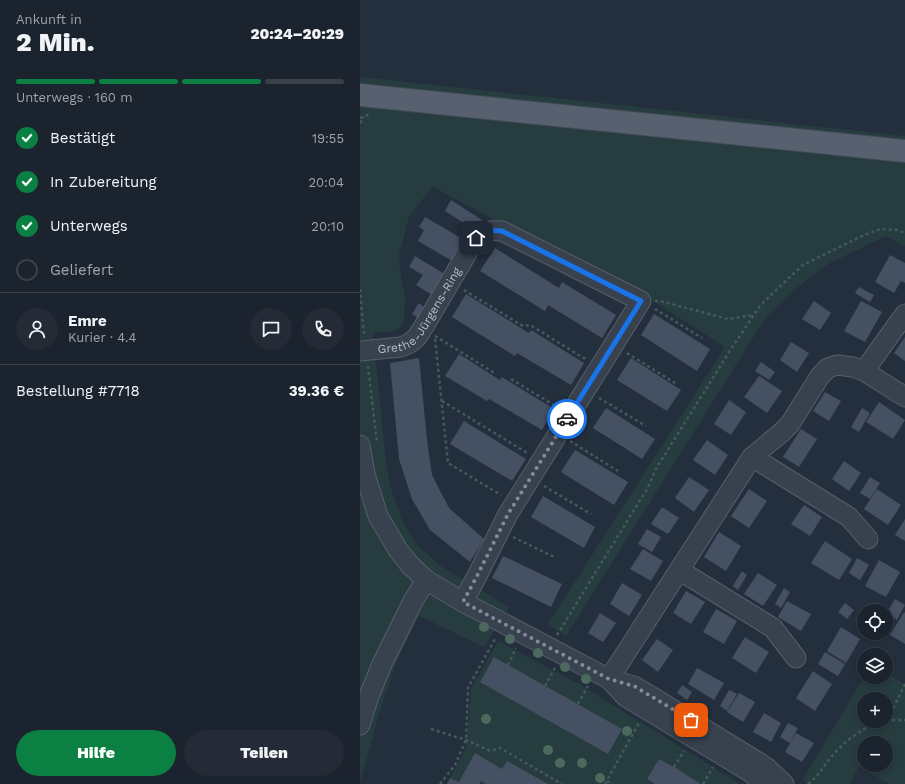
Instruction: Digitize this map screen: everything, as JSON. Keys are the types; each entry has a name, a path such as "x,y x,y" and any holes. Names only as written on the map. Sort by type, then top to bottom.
{"main road":[{"path":"360,95 905,151"}],"street":[{"name":"Grethe-Jürgens-Ring","path":"363,351 401,347 410,343 417,337 429,332 450,281 476,238 483,232 492,230 502,231 641,301"},
{"path":"463,602 508,514 641,301"},
{"path":"864,371 905,314"},
{"path":"609,679 752,457 790,424 820,376 828,368 837,365 853,367 864,371 905,397"},
{"path":"369,447 365,474 378,516 398,550 410,565 426,580 463,602 609,679 626,697 758,773 767,768 784,784"},
{"path":"752,457 849,517 868,539"},
{"path":"679,570 773,628 796,658"},
{"path":"360,725 374,681 413,601 426,580"}],"path":[{"path":"360,123 364,117"},
{"path":"562,640 556,636 647,489 657,467 760,306 803,265 864,235 882,229 897,230 905,233"},
{"path":"450,281 523,326 530,325 599,367"},
{"path":"360,289 369,447"},
{"path":"641,301 660,302 728,319 754,315"},
{"path":"641,301 702,338"},
{"path":"429,332 496,374"},
{"path":"429,332 442,401 448,463 515,503"},
{"path":"613,345 675,383"},
{"path":"511,379 570,414"},
{"path":"585,389 646,426"},
{"path":"442,401 541,461"},
{"path":"558,434 618,471"},
{"path":"530,478 591,514"},
{"path":"499,531 554,556"},
{"path":"440,784 455,765 466,740 468,688 496,637"},
{"path":"508,665 516,648"},
{"path":"545,686 555,667"},
{"path":"893,708 905,684"},
{"path":"578,704 588,686"},
{"path":"613,784 606,782 641,719"},
{"path":"893,720 905,720"},
{"path":"808,784 819,774 841,746 866,728"},
{"path":"431,729 466,740 490,751 500,748 562,784"},
{"path":"674,767 686,747"},
{"path":"703,784 715,765"}],"green space":[{"path":"360,77 905,136 905,246 886,236 830,263 810,277 784,299 766,317 566,636 548,624 725,347 634,289 504,225 433,187 409,217 399,255 401,278 405,296 404,320 400,328 389,332 373,332 386,463 391,489 402,520 416,544 442,567 509,607 484,647 419,616 397,661 380,710 360,783"},
{"path":"498,641 581,685 740,784 447,784 466,748 471,689"},
{"path":"893,677 905,684 905,784 889,784 868,772 893,772 893,736 857,736 857,770 849,784 806,784 803,779 860,684 893,684"}],"building":[{"path":"451,200 482,220 475,230 445,211"},
{"path":"425,217 466,241 454,262 418,241 424,230 419,227"},
{"path":"495,248 559,288 562,282 616,315 602,338 548,305 545,311 480,271"},
{"path":"890,255 905,263 905,283 901,281 894,293 875,282"},
{"path":"415,256 446,275 434,296 416,285 423,275 409,267"},
{"path":"859,287 874,295 870,302 855,293"},
{"path":"466,294 529,333 531,330 584,363 571,385 517,353 515,356 452,317"},
{"path":"814,301 831,313 820,330 802,319"},
{"path":"861,301 882,312 865,342 844,331"},
{"path":"419,303 425,308 418,318 412,314"},
{"path":"654,314 710,349 697,371 641,335"},
{"path":"905,337 905,361 894,353"},
{"path":"791,342 809,353 797,372 780,360"},
{"path":"459,354 500,380 502,377 554,409 542,430 489,399 487,401 445,376"},
{"path":"419,358 432,475 449,508 484,539 470,562 430,530 412,499 399,459 390,363"},
{"path":"631,358 681,390 667,411 617,380"},
{"path":"761,362 775,372 769,380 755,371"},
{"path":"759,376 782,391 767,413 744,397"},
{"path":"825,392 841,401 829,421 813,411"},
{"path":"729,400 746,412 731,435 714,424"},
{"path":"879,402 905,420 893,439 866,422"},
{"path":"606,408 655,439 642,459 593,428"},
{"path":"862,408 870,413 859,432 851,427"},
{"path":"464,421 526,459 512,481 450,444"},
{"path":"801,429 817,439 799,467 783,457"},
{"path":"707,440 728,455 715,475 693,460"},
{"path":"575,450 628,482 614,505 561,472"},
{"path":"844,461 861,473 849,491 832,479"},
{"path":"689,477 709,490 694,512 675,498"},
{"path":"870,477 880,483 870,499 860,493"},
{"path":"749,489 767,501 749,528 731,516"},
{"path":"877,489 901,505 888,525 864,509"},
{"path":"543,496 595,527 584,548 531,517"},
{"path":"804,505 822,517 810,536 791,524"},
{"path":"662,507 679,518 668,534 651,524"},
{"path":"905,519 905,541 895,535"},
{"path":"647,529 661,537 652,552 638,544"},
{"path":"719,532 741,546 726,571 704,557"},
{"path":"825,541 852,559 839,580 811,563"},
{"path":"643,549 663,561 651,581 630,569"},
{"path":"503,556 562,584 551,607 492,578"},
{"path":"857,558 869,565 860,580 849,573"},
{"path":"879,560 900,572 886,597 865,586"},
{"path":"742,571 747,575 738,590 733,586"},
{"path":"758,573 777,585 763,606 744,594"},
{"path":"622,583 642,595 629,616 610,604"},
{"path":"784,588 790,592 781,608 775,604"},
{"path":"686,591 705,602 691,624 673,613"},
{"path":"895,599 905,605 897,620 893,617 892,604"},
{"path":"787,601 811,614 801,631 778,617"},
{"path":"845,603 854,610 847,619 838,612"},
{"path":"716,609 737,621 724,644 703,632"},
{"path":"904,612 905,644 893,637 893,630"},
{"path":"600,613 616,623 603,642 588,633"},
{"path":"841,627 857,637 857,640 859,640 846,663 827,651"},
{"path":"745,637 769,652 756,673 732,658"},
{"path":"657,639 673,650 658,672 642,660"},
{"path":"825,652 845,664 838,676 818,664"},
{"path":"494,657 622,729 608,754 480,682"},
{"path":"697,668 724,683 714,700 688,684"},
{"path":"813,671 832,684 815,711 796,698"},
{"path":"682,685 692,692 687,700 677,693"},
{"path":"729,690 737,694 727,711 720,706"},
{"path":"739,693 755,702 743,722 727,712"},
{"path":"764,713 781,723 771,742 753,732"},
{"path":"788,723 798,728 790,743 780,737"},
{"path":"796,733 814,743 802,762 785,752"},
{"path":"475,753 502,769 507,761 548,784 486,784 481,781 479,784 447,784 450,778 459,782"},
{"path":"659,759 701,784 655,784 647,779"}],"way so far":[{"path":"567,419 508,514 463,602 609,679 634,686 691,720"}],"route":[{"path":"476,238 483,232 492,230 502,231 641,301 567,419"}]}
